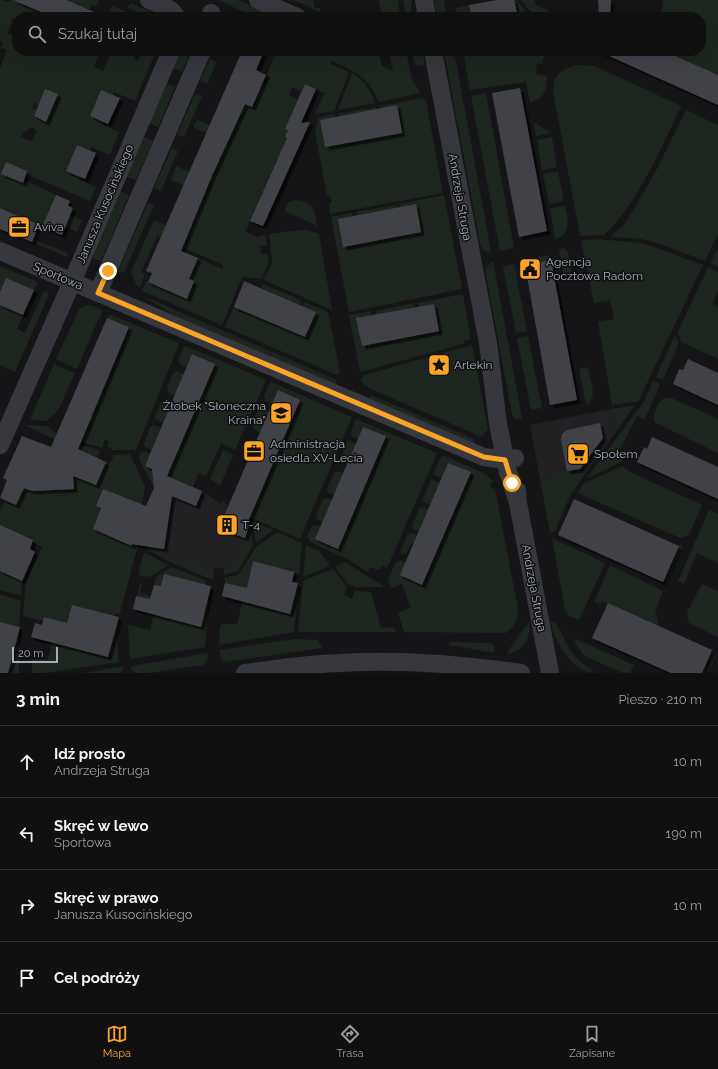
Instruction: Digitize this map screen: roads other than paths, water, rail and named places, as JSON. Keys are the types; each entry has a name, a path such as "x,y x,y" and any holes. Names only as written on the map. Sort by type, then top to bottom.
{"street":[{"path":"149,0 172,12"},
{"path":"258,0 286,12"},
{"path":"424,0 426,12"},
{"name":"Janusza Kusocińskiego","path":"0,445 169,56"},
{"path":"98,293 200,56"},
{"name":"Andrzeja Struga","path":"434,56 488,343 501,395 510,459 550,673"},
{"name":"Sportowa","path":"0,251 484,457 510,459"},
{"path":"245,673 330,663 368,662 464,666 521,673"}],"place":[{"name":"Aviva","path":"19,227"},
{"name":"Agencja Pocztowa Radom","path":"530,269"},
{"name":"Arlekin","path":"439,365"},
{"name":"Żłobek \"Słoneczna Kraina\"","path":"281,413"},
{"name":"Administracja osiedla XV-Lecia","path":"254,451"},
{"name":"Społem","path":"578,454"},
{"name":"T-4","path":"227,525"}]}
